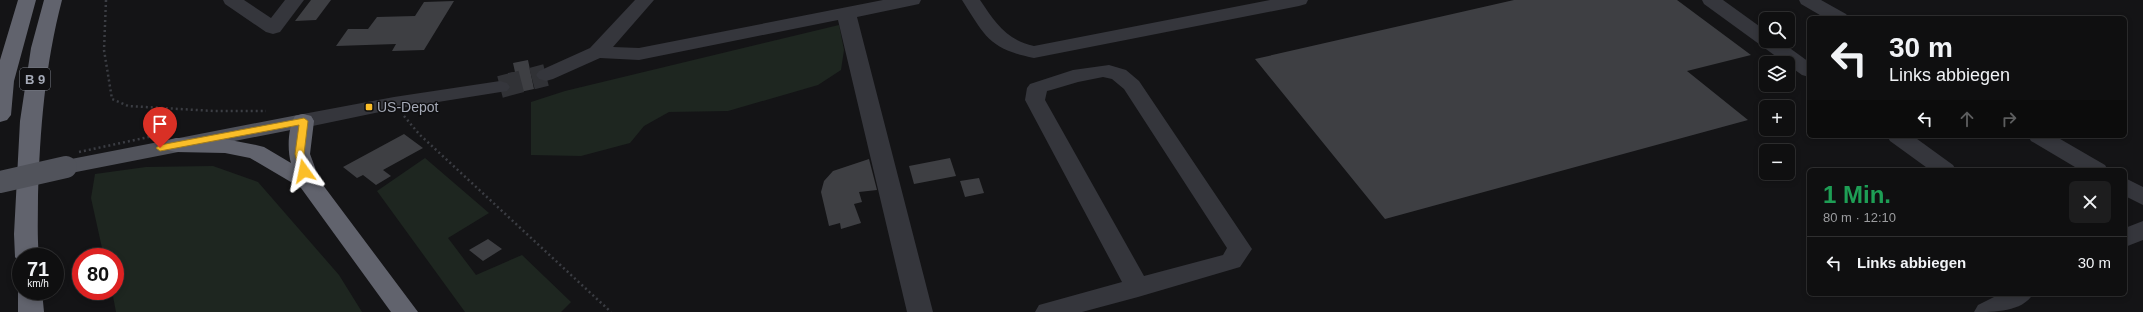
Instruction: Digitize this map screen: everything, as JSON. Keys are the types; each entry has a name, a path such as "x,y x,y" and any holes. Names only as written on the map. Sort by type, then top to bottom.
{"highway":[{"name":"B 9","path":"0,115 2,73 27,0"},
{"name":"B 9","path":"27,248 27,159 29,118 42,36 53,0"},
{"path":"304,121 299,154 309,183 405,312"},
{"path":"174,138 256,152 309,183"},
{"path":"30,300 31,312"}],"main road":[{"path":"0,182 72,160 174,138 280,126 304,121"}],"street":[{"path":"232,0 253,6 273,28 295,0"},
{"path":"546,75 597,52 645,0"},
{"path":"597,52 639,54 912,0"},
{"path":"970,0 997,39 1014,49 1034,52 1299,0"},
{"path":"1711,0 1759,35"},
{"path":"1808,0 1836,16"},
{"path":"846,12 920,312"},
{"path":"1777,48 1807,70"},
{"path":"1048,312 1138,288 1231,261 1240,249 1132,85 1123,76 1109,70 1052,81 1037,88 1035,100 1138,288"},
{"path":"304,121 394,103 500,87"},
{"path":"1901,138 1942,168"},
{"path":"2042,138 2094,168"},
{"path":"2127,187 2143,197"},
{"path":"2127,237 2143,229"},
{"path":"1988,312 2017,296"}],"path":[{"path":"106,0 104,14 106,72 112,99 118,103 128,106 224,112 280,111 280,126"},
{"path":"394,103 419,134 494,201 611,312"},
{"path":"72,160 174,138"}],"shaded area":[{"path":"839,25 844,50 841,70 818,85 728,111 669,112 644,126 630,143 581,156 531,155 531,102 565,91"},
{"path":"425,158 489,213 448,238 476,275 522,255 571,302 561,312 465,312 377,191"},
{"path":"213,166 258,182 339,275 362,312 116,312 114,300 124,300 124,248 102,248 91,198 95,174 146,167"}],"building":[{"path":"311,0 331,0 316,20 295,21"},
{"path":"1514,0 1677,0 1751,55 1687,71 1748,120 1385,219 1255,59"},
{"path":"454,1 424,50 392,51 396,44 336,46 348,29 368,29 377,17 415,16 424,2"},
{"path":"528,60 534,89 511,94 508,73 515,72 513,63"},
{"path":"404,134 423,148 383,170 391,176 376,185 363,175 357,178 343,167"},
{"path":"950,158 956,176 914,184 909,166"},
{"path":"869,159 877,190 859,192 862,202 854,204 861,223 841,229 840,223 829,226 821,192 824,181 833,171"},
{"path":"979,178 984,193 965,197 960,181"},
{"path":"488,239 502,249 483,261 469,250"}],"tunnel":[{"path":"500,87 546,75"}],"place":[{"name":"US-Depot","path":"369,107"}],"route":[{"path":"160,148 304,121 301,130 299,154 304,171"}]}
